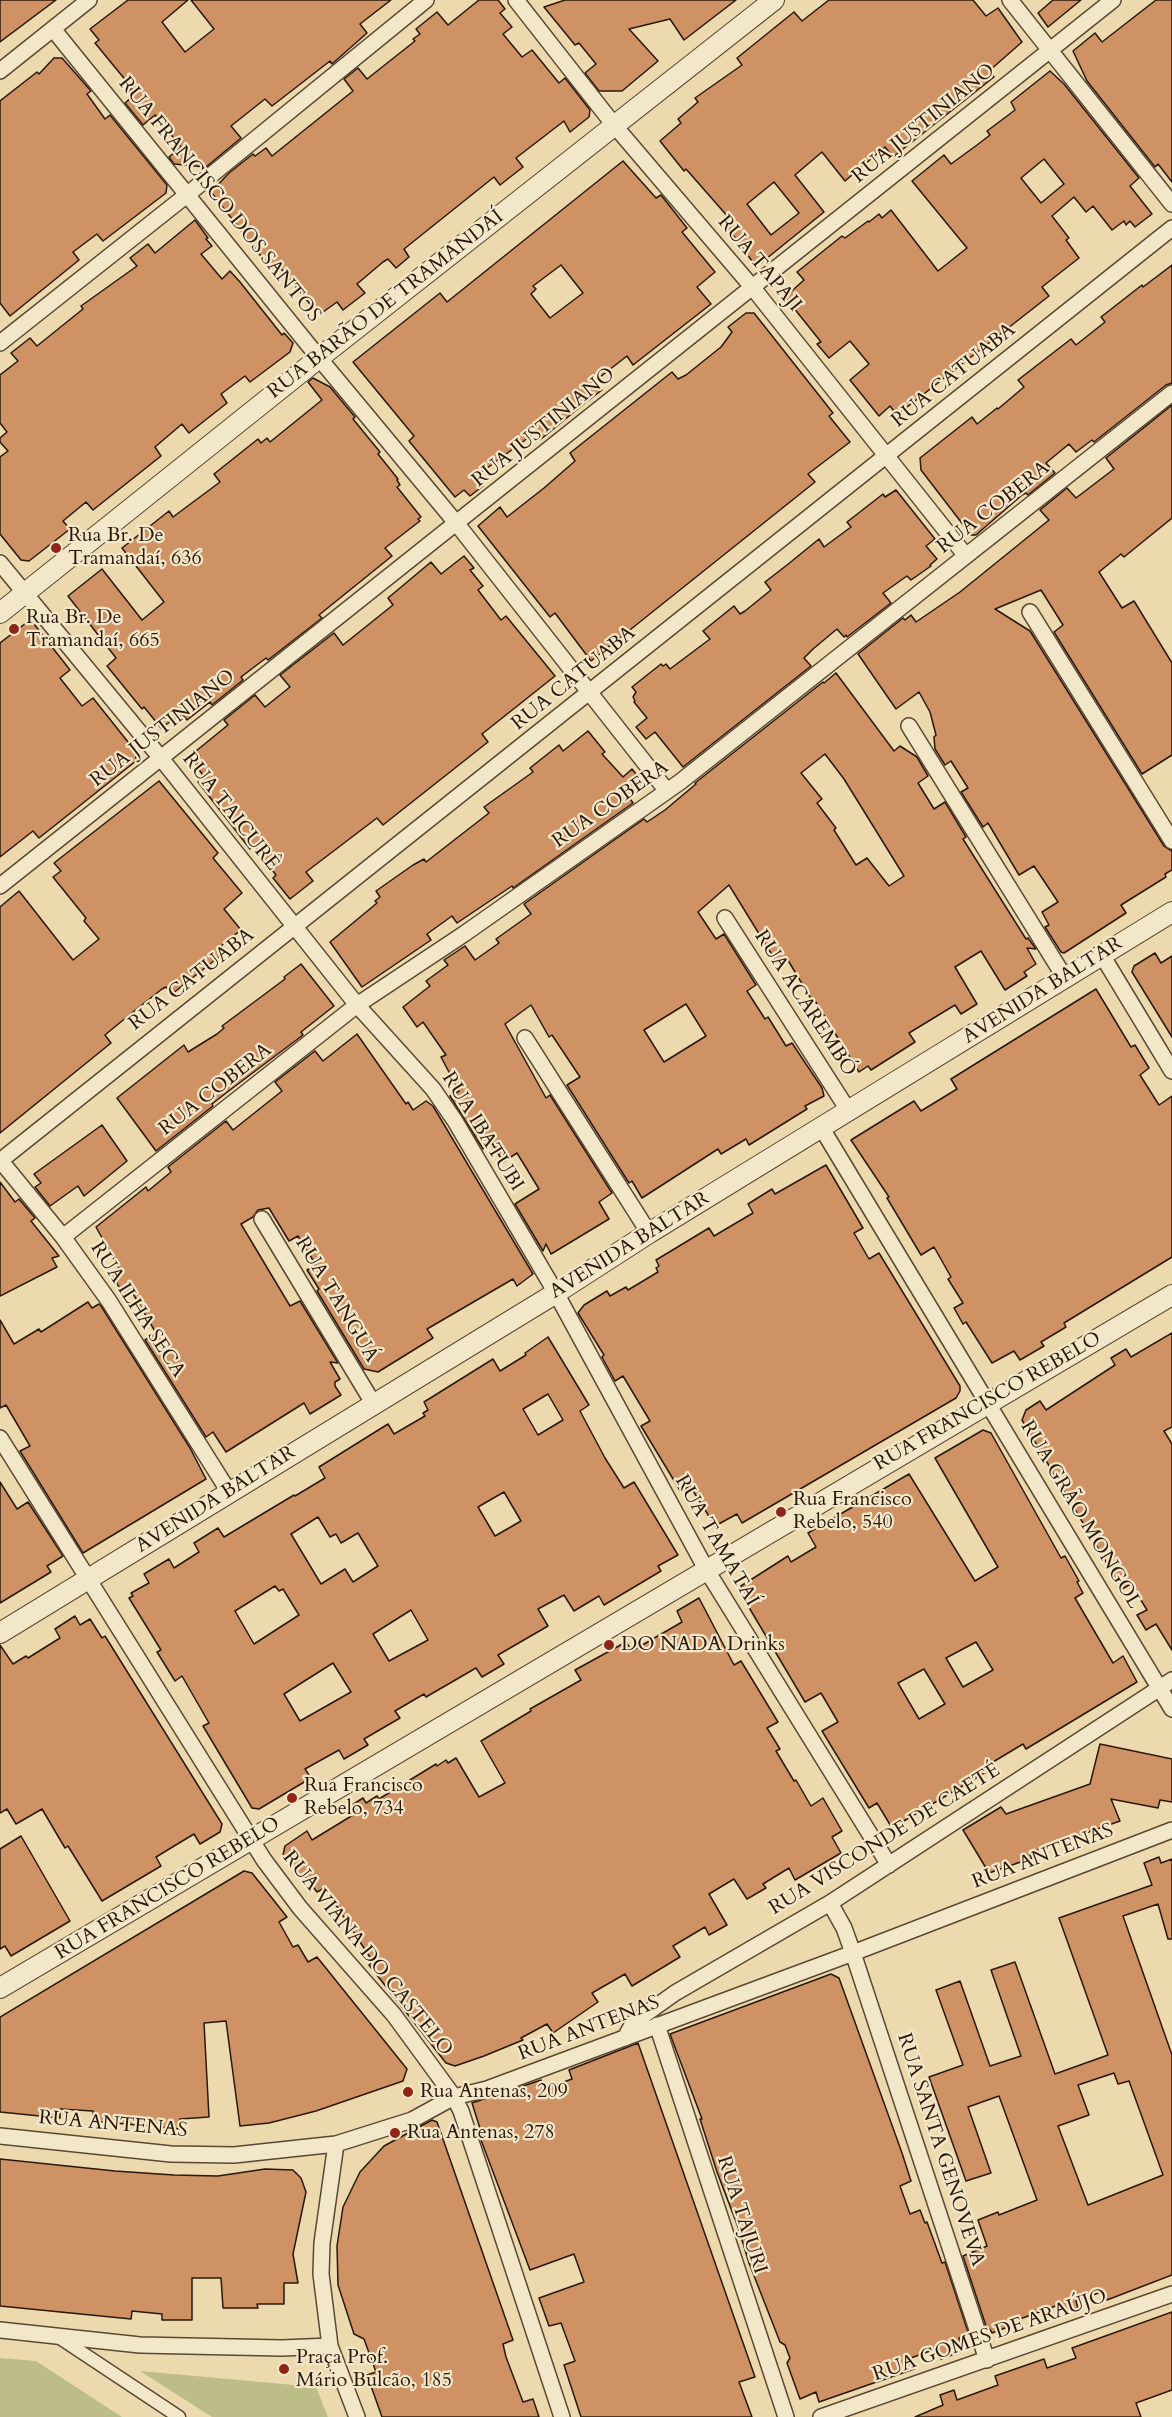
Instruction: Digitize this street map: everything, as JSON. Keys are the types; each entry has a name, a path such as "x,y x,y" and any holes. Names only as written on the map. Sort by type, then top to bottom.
{"street":[{"path":"0,71 89,0"},
{"path":"0,343 188,194 426,0"},
{"name":"RUA TAPAJI","path":"516,0 614,125 753,288 966,556"},
{"name":"RUA BARÃO DE TRAMANDAÍ","path":"0,613 319,358 774,0"},
{"path":"1010,0 1172,204"},
{"name":"RUA JUSTINIANO","path":"0,886 1113,0"},
{"name":"RUA FRANCISCO DOS SANTOS","path":"52,29 457,524 667,791"},
{"name":"RUA CATUABA","path":"0,1160 1172,228"},
{"name":"RUA COBERA","path":"63,1237 357,1005 667,791 1172,393"},
{"name":"RUA TAICURÊ","path":"0,564 160,757 357,1005"},
{"path":"1030,612 1172,841"},
{"path":"909,726 1065,978"},
{"name":"AVENIDA BALTAR","path":"0,1633 1172,912"},
{"name":"RUA ACAREMBÓ","path":"725,918 848,1110"},
{"path":"1102,955 1172,1071"},
{"name":"RUA IBATUBI","path":"357,1005 433,1089 455,1121 556,1293"},
{"path":"525,1038 649,1233"},
{"name":"RUA GRÃO MONGOL","path":"821,1127 989,1402 1166,1684 1172,1708"},
{"name":"RUA ILHA SECA","path":"0,1160 63,1237 109,1301 230,1492"},
{"name":"RUA TANGUÁ","path":"262,1219 373,1403"},
{"name":"RUA TAMATAÍ","path":"556,1293 706,1569 889,1865"},
{"name":"RUA FRANCISCO REBELO","path":"0,1988 1172,1294"},
{"name":"RUA VIANA DO CASTELO","path":"0,1438 251,1840 300,1908 394,2015 454,2097 461,2111 562,2417"},
{"name":"RUA VISCONDE DE CAETÉ","path":"625,2038 633,2023 660,2002 830,1903 1166,1684"},
{"name":"RUA ANTENAS","path":"0,2136 171,2154 234,2155 336,2144 412,2120 454,2097 487,2089 854,1953 1172,1830"},
{"name":"RUA SANTA GENOVEVA","path":"830,1903 844,1928 854,1953 987,2360"},
{"name":"RUA TAJURI","path":"657,2025 786,2417"},
{"path":"336,2144 321,2243 321,2283 330,2346 357,2417"},
{"name":"RUA GOMES DE ARAÚJO","path":"821,2417 1172,2294"},
{"path":"0,2330 140,2345 282,2348 330,2346"},
{"path":"56,2336 179,2417"}],"green space":[{"path":"0,2358 36,2361 122,2417 0,2417"},
{"path":"140,2371 316,2387 328,2417 212,2417"}],"building":[{"path":"0,0 56,0 0,42"},
{"path":"128,0 188,0 162,22 185,52 214,29 191,0 391,0 360,24 367,33 332,64 330,61 272,106 265,99 231,126 241,138 206,167 174,164 169,157 181,147 155,115 143,125 125,103 132,97 128,92 132,88 95,43 99,40 90,29"},
{"path":"479,0 498,0 505,9 500,13 512,27 503,34 522,57 532,50 559,83 565,78 590,110 589,117 570,132 564,121 516,158 523,167 500,185 494,177 404,249 409,257 396,268 388,259 357,284 365,293 343,310 337,302 319,315 277,264 271,269 211,192 229,173 253,154 255,156 266,148 272,156 353,91 344,79 358,68 367,79 415,41 413,39 420,34 416,29 437,12 448,25"},
{"path":"565,0 736,0 684,40 670,19 629,29 658,61 622,91 599,91 585,73 596,64 579,43 575,45 544,7"},
{"path":"829,0 973,0 986,16 998,8 1022,42 989,71 994,77 893,157 885,147 845,181 822,152 795,175 824,212 761,263 752,261 724,223 729,218 686,169 684,171 660,141 681,123 678,119 698,102 695,98 742,65 737,58 794,12 802,21","holes":["774,182 799,213 771,235 747,204"]},
{"path":"1053,0 1081,0 1048,27 1038,13"},
{"path":"1156,0 1172,0 1172,182 1158,164 1155,167 1087,81 1073,51 1095,33 1102,42"},
{"path":"54,58 62,58 91,91 87,94 105,119 110,115 167,185 166,193 103,241 97,234 73,252 79,260 10,316 0,303 0,101 37,72 39,74"},
{"path":"1050,71 1064,84 1139,178 1130,186 1152,214 1135,227 1130,221 1126,225 1124,221 1112,230 1093,206 1086,212 1074,197 1052,216 1069,238 1066,240 1079,258 1042,287 1049,296 897,415 890,406 879,416 850,380 869,364 850,341 829,358 817,344 821,342 785,297 804,280 797,272 842,236 845,238 879,214 882,218 891,210 938,271 967,248 912,181 944,155 951,164 990,135 987,131 1015,110 1011,102","holes":["1044,159 1064,184 1041,203 1021,178"]},
{"path":"623,161 656,198 661,195 687,228 682,232 715,272 697,287 711,304 633,365 627,356 595,381 602,390 541,439 536,432 475,477 483,486 470,496 464,490 455,497 409,441 414,436 353,362 440,293 447,302","holes":["561,265 583,293 550,318 531,294 536,289 533,286"]},
{"path":"195,220 212,246 201,254 222,279 230,271 240,282 282,335 284,333 293,343 290,352 250,382 245,376 221,394 227,403 189,433 182,424 155,447 161,456 93,510 86,502 63,521 70,529 29,561 21,560 0,534 0,457 8,451 0,442 0,438 7,432 0,423 0,375 18,361 11,353 30,338 37,346 83,309 81,306 137,266 130,258 148,244 155,253"},
{"path":"1172,265 1172,383 1166,385 1094,442 1092,440 1076,452 1069,444 1046,463 1055,473 1028,495 1026,493 1022,495 976,535 971,535 921,470 920,458 972,417 977,424 998,409 1024,387 1018,380 1071,339 1076,345 1105,322 1101,317"},
{"path":"746,313 754,313 833,413 829,416 850,442 808,474 815,482 591,661 555,613 550,617 478,526 500,507 507,517 544,488 575,461 570,453 672,372 678,379 686,375 721,347 732,332 728,327"},
{"path":"313,378 330,387 355,417 353,419 380,452 378,454 398,479 400,485 397,487 421,517 418,519 420,521 385,548 392,556 319,615 322,618 268,660 266,658 241,677 243,680 212,705 210,702 187,720 182,714 161,728 144,707 142,709 107,666 116,658 68,596 102,569 142,620 164,602 122,548 169,511 173,517 220,482 214,474 258,439 261,443 267,438 270,442 322,400 308,382"},
{"path":"1172,405 1172,518 1124,557 1121,554 1099,572 1122,608 1134,601 1172,663 1172,755 1142,774 1054,632 1063,625 1041,590 995,609 1030,631 1164,846 1172,851 1172,870 1165,874 1166,877 1121,905 1126,913 1064,953 1061,952 1045,927 1049,925 1042,912 1058,902 1034,866 1019,875 988,823 983,827 961,792 968,788 951,761 945,765 935,749 934,737 936,735 930,712 919,692 896,709 858,654 903,618 905,620 911,615 916,622 960,592 1049,520 1040,510 1067,488 1076,498 1114,469 1106,458"},
{"path":"896,490 935,539 926,546 937,559 931,566 911,580 907,576 883,593 891,603 847,637 846,635 844,637 837,629 804,658 811,666 683,767 655,732 646,739 636,727 647,718 634,702 633,697 636,692 632,687 661,664 663,666 666,664 670,669 710,639 703,631 734,606 740,614 745,611 771,590 765,582 819,539 824,547 851,527 847,522 883,494 885,497"},
{"path":"464,556 474,568 470,570 483,586 478,590 501,620 506,616 555,676 482,734 488,742 383,825 377,818 306,872 313,881 290,899 273,878 276,875 254,846 250,849 198,782 204,777 196,765 198,764 195,760 200,756 196,751 228,725 224,720 255,695 265,707 290,687 280,675 334,633 343,645 393,605 388,598 431,562 441,574"},
{"path":"26,623 34,624 70,670 60,678 82,706 93,698 136,752 136,761 39,838 33,831 0,857 0,643"},
{"path":"836,673 894,751 900,746 917,757 928,776 918,783 934,809 945,802 966,837 963,839 1026,939 1028,938 1036,949 1027,948 1036,964 1024,972 1027,976 1005,990 981,951 955,967 977,1004 961,1014 955,1005 909,1033 915,1042 871,1070 868,1066 859,1072 786,957 777,963 729,885 698,912 716,939 724,934 756,985 747,991 765,1019 768,1017 786,1046 792,1043 822,1088 824,1096 805,1106 807,1109 749,1145 746,1139 721,1154 718,1149 642,1198 632,1181 629,1183 567,1085 580,1077 552,1035 549,1037 531,1005 505,1024 546,1098 550,1095 612,1193 599,1202 609,1219 551,1254 546,1244 543,1251 515,1204 539,1189 517,1153 503,1162 492,1143 483,1149 450,1096 459,1091 441,1057 446,1055 423,1022 417,1027 403,1007 430,986 426,981 448,965 444,960 465,946 475,960 499,943 496,939 531,914 524,904 644,819 647,822 665,810 695,783","holes":["825,754 844,779 904,876 889,886 867,858 856,865 834,830 836,828 817,803 822,799 801,773","686,1004 706,1036 664,1062 644,1030"]},
{"path":"588,731 605,752 602,754 623,777 632,769 644,784 629,797 633,803 513,888 512,886 457,923 452,916 427,934 431,940 362,987 330,942 377,903 375,901 380,897 376,891 413,865 424,859 426,862 489,813 484,807 533,772 530,768 559,745 563,751"},
{"path":"159,781 218,853 213,858 242,893 224,909 241,930 221,946 225,952 172,994 166,987 162,989 105,1035 111,1043 0,1133 0,907 19,891 73,960 99,939 84,921 86,918 53,877 61,871 54,863"},
{"path":"1155,953 1161,963 1172,956 1172,1037 1132,972 1134,966"},
{"path":"301,964 334,1006 301,1032 303,1035 212,1104 213,1106 156,1151 117,1098 184,1045 188,1052 217,1034 224,1028 222,1026 285,979 284,977"},
{"path":"1096,989 1131,1047 1135,1045 1149,1068 1140,1075 1159,1105 1172,1096 1172,1257 1064,1323 1066,1327 1041,1342 1044,1346 1020,1360 1014,1351 992,1363 966,1322 963,1324 954,1308 963,1303 948,1279 951,1277 934,1247 921,1255 887,1198 889,1197 851,1140 914,1101 921,1111 957,1089 951,1079"},
{"path":"357,1034 406,1104 408,1102 413,1110 426,1101 433,1106 533,1274 517,1286 513,1279 427,1329 433,1338 378,1372 364,1369 317,1291 319,1289 307,1270 316,1265 298,1236 289,1241 269,1208 258,1210 253,1217 241,1224 290,1306 300,1301 338,1363 330,1362 340,1379 335,1382 335,1386 341,1395 310,1414 304,1403 226,1452 213,1432 206,1437 145,1340 156,1333 132,1292 125,1297 113,1277 121,1272 96,1227 146,1187 148,1191 171,1172 168,1167 226,1121 233,1130 282,1091 275,1082 315,1051 323,1061"},
{"path":"102,1125 127,1161 84,1196 78,1186 50,1206 35,1187 41,1183 34,1174"},
{"path":"826,1165 863,1228 854,1233 869,1259 879,1253 960,1386 960,1391 956,1398 742,1523 737,1514 715,1526 690,1486 681,1492 641,1426 650,1421 623,1376 615,1381 602,1357 604,1355 578,1313 584,1305 607,1291 610,1296 626,1287 628,1290 658,1272 656,1268 659,1266 656,1260 709,1228 714,1236 753,1213 748,1204 772,1189 775,1194"},
{"path":"0,1182 15,1202 19,1199 35,1218 31,1221 59,1256 52,1258 57,1267 0,1296"},
{"path":"88,1302 92,1308 99,1304 101,1306 190,1448 206,1479 83,1553 20,1451 30,1446 6,1405 0,1408 0,1320 14,1344 39,1329 41,1332"},
{"path":"1172,1333 1172,1427 1164,1431 1172,1444 1172,1650 1156,1624 1146,1630 1137,1615 1147,1610 1131,1584 1122,1589 1022,1420 1026,1410 1040,1401 1046,1410 1115,1365 1111,1358 1126,1349 1131,1357"},
{"path":"548,1337 589,1405 580,1411 605,1458 624,1488 634,1482 678,1555 658,1566 661,1571 604,1605 599,1596 574,1611 564,1595 538,1609 548,1626 498,1655 504,1664 482,1677 476,1668 426,1697 424,1694 395,1711 400,1718 364,1739 368,1745 344,1759 339,1750 305,1769 311,1778 259,1809 252,1808 203,1726 209,1723 182,1676 175,1681 157,1652 161,1650 129,1598 133,1596 131,1593 149,1583 144,1574 169,1559 174,1568 199,1552 194,1543 218,1528 224,1537 325,1478 319,1467 388,1424 394,1434 425,1416 423,1413 428,1410 424,1402 493,1359 500,1371 526,1355 525,1353","holes":["548,1394 563,1420 538,1435 523,1409","504,1492 521,1521 495,1536 478,1507","318,1517 330,1537 336,1534 341,1543 358,1533 378,1566 353,1582 345,1569 321,1584 291,1534","275,1586 279,1591 283,1589 299,1615 254,1644 235,1611","411,1610 428,1640 389,1661 373,1634","333,1663 351,1692 300,1721 284,1694"]},
{"path":"983,1430 991,1433 1061,1558 1065,1556 1079,1581 1077,1582 1083,1593 1075,1598 1113,1663 1123,1656 1137,1682 1026,1749 1023,1744 983,1768 986,1772 892,1828 877,1803 869,1808 822,1731 838,1722 821,1693 805,1702 744,1599 748,1597 741,1586 788,1556 791,1562 816,1547 808,1533 909,1474 975,1581 998,1567 935,1458","holes":["976,1642 993,1670 963,1687 946,1658","924,1669 945,1704 919,1719 898,1683"]},
{"path":"0,1482 17,1509 28,1502 63,1556 47,1566 51,1572 0,1603"},
{"path":"699,1598 734,1665 741,1661 778,1722 767,1728 780,1749 776,1751 794,1781 796,1780 811,1806 823,1798 842,1831 832,1837 841,1853 795,1880 789,1868 763,1884 766,1888 747,1899 734,1879 709,1894 727,1925 709,1935 705,1927 673,1946 680,1957 632,1986 625,1974 592,1993 598,2002 553,2033 547,2024 521,2038 523,2040 484,2056 455,2066 446,2063 369,1965 373,1962 325,1888 317,1892 304,1875 300,1877 283,1855 285,1846 307,1831 312,1840 353,1815 349,1807 363,1798 366,1803 377,1796 379,1799 446,1760 448,1763 456,1758 479,1797 505,1783 481,1741 531,1711 530,1709 581,1680 575,1670 626,1642 632,1651 682,1622 677,1611"},
{"path":"75,1616 80,1625 90,1619 102,1638 105,1636 222,1824 220,1832 200,1844 194,1834 156,1857 161,1866 102,1901 68,1846 65,1848 42,1809 16,1824 7,1809 0,1813 0,1645 13,1664 26,1656 28,1658 60,1638 55,1629"},
{"path":"1100,1744 1172,1759 1172,1802 1160,1800 1158,1808 1111,1799 1120,1821 1029,1853 1032,1858 989,1873 963,1830 1001,1807 1006,1814 1090,1784"},
{"path":"21,1836 70,1921 11,1956 5,1946 0,1949 0,1849"},
{"path":"1159,1857 1161,1863 1172,1859 1172,1939 1168,1939 1158,1904 1123,1916 1172,2055 1172,2275 1107,2300 1104,2291 1076,2301 1078,2308 1064,2313 1061,2304 1020,2319 1021,2322 992,2333 990,2329 987,2329 963,2256 987,2246 978,2220 998,2212 999,2215 1037,2200 999,2096 968,2107 991,2173 966,2181 929,2077 963,2065 936,1990 960,1981 990,2066 1021,2056 991,1970 1015,1962 1055,2074 1108,2055 1059,1918 1152,1885 1144,1863","holes":["1114,2073 1118,2084 1129,2081 1163,2175 1088,2205 1058,2126 1089,2115 1078,2085"]},
{"path":"244,1871 252,1873 287,1917 279,1922 293,1947 298,1945 308,1962 317,1957 407,2069 403,2081 316,2111 269,2123 240,2126 226,2021 204,2023 209,2117 180,2119 180,2129 93,2121 93,2111 60,2109 60,2118 0,2112 0,2017"},
{"path":"831,1974 839,1978 902,2153 911,2181 900,2186 910,2214 920,2210 925,2223 927,2222 942,2263 945,2262 969,2335 959,2338 963,2351 941,2359 938,2348 911,2358 914,2369 819,2402 816,2392 800,2399 787,2363 790,2358 785,2345 780,2342 749,2263 717,2172 700,2119 702,2119 670,2034"},
{"path":"638,2043 755,2377 739,2382 752,2417 581,2417 564,2365 575,2361 561,2323 549,2326 539,2298 584,2282 574,2254 530,2270 481,2140 483,2138 472,2103 541,2080 544,2089 572,2079 569,2070"},
{"path":"432,2120 437,2122 513,2340 503,2344 506,2357 523,2402 533,2399 539,2417 382,2417 367,2375 376,2372 364,2339 354,2334 338,2285 337,2246 343,2207 360,2172 384,2146"},
{"path":"0,2159 174,2175 218,2176 265,2169 293,2170 301,2178 306,2192 293,2254 298,2283 284,2283 284,2304 257,2304 258,2308 223,2308 221,2278 192,2278 192,2320 162,2320 162,2314 132,2311 131,2319 0,2306"},
{"path":"1172,2312 1172,2390 1136,2403 1141,2417 915,2417 943,2405 940,2395 954,2390 957,2400 998,2385 995,2376 1044,2359 1047,2368 1076,2358 1072,2348"}],"place":[{"name":"Rua Br. De Tramandaí, 636","path":"56,548"},
{"name":"Rua Br. De Tramandaí, 665","path":"14,629"},
{"name":"Rua Francisco Rebelo, 540","path":"781,1512"},
{"name":"DO NADA Drinks","path":"609,1645"},
{"name":"Rua Francisco Rebelo, 734","path":"292,1798"},
{"name":"Rua Antenas, 209","path":"408,2092"},
{"name":"Rua Antenas, 278","path":"395,2133"},
{"name":"Praça Prof. Mário Bulcão, 185","path":"284,2369"}]}
